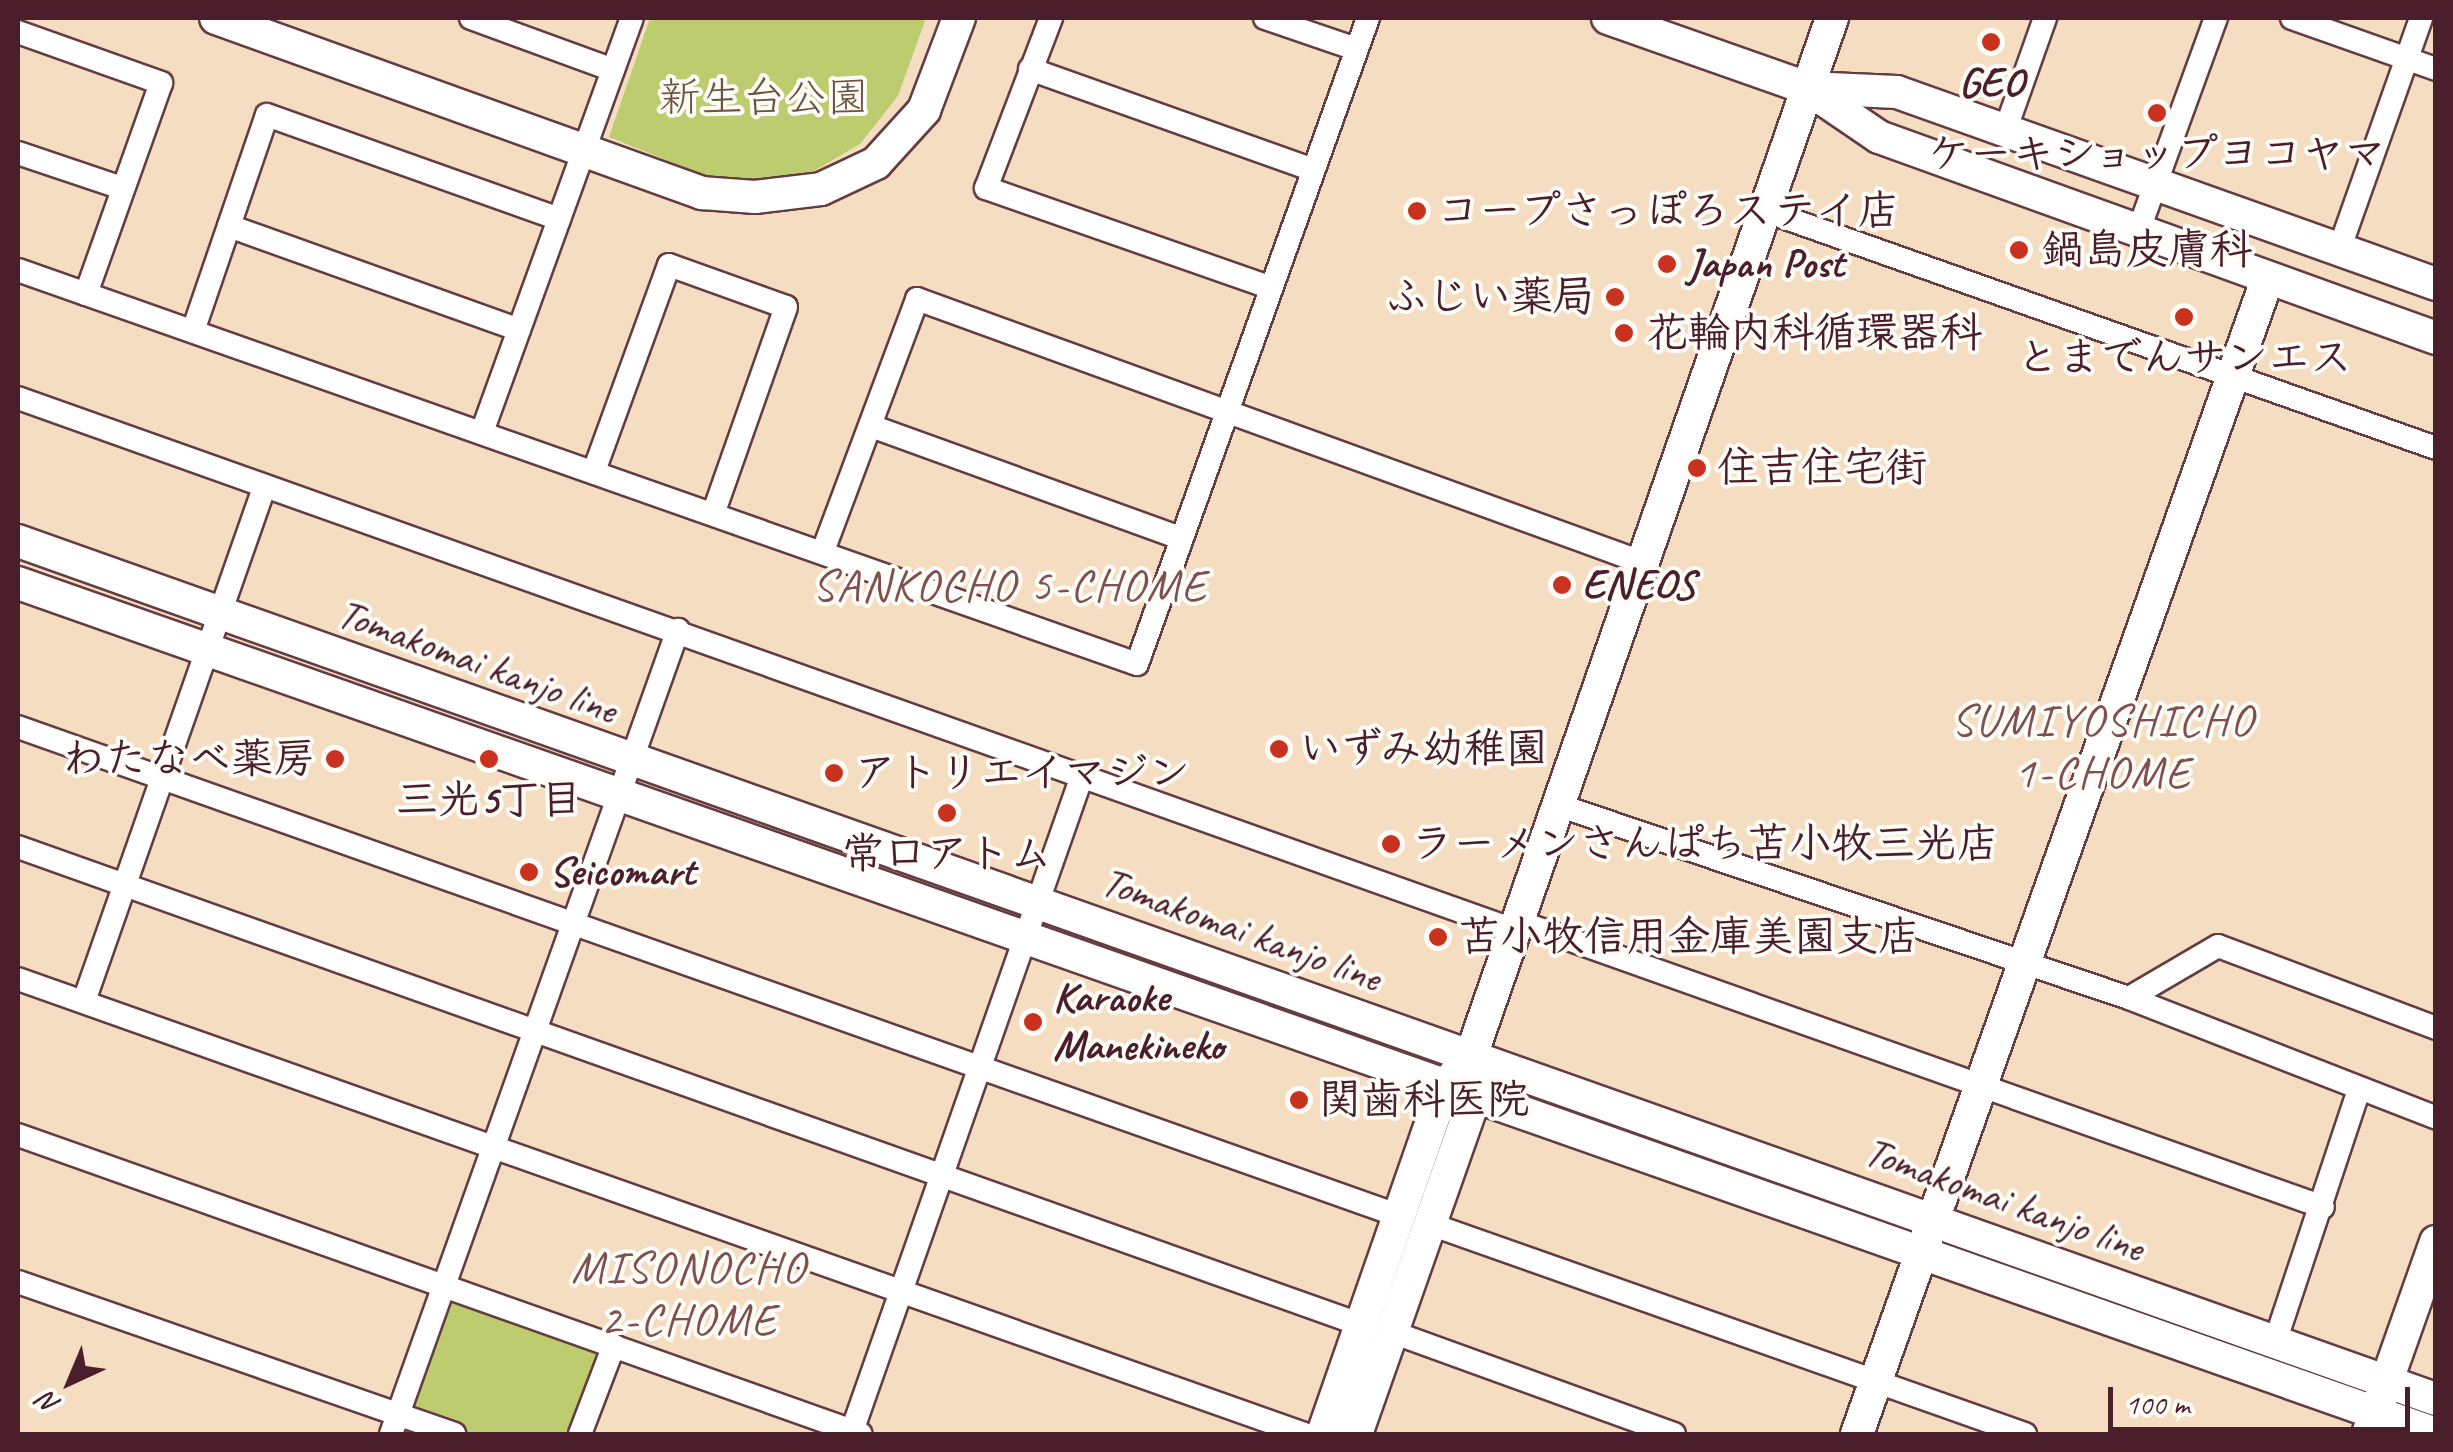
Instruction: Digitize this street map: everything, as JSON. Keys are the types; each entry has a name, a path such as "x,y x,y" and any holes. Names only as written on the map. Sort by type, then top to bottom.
{"street":[{"path":"216,18 702,193 821,188 876,163 924,110 959,18"},
{"path":"470,18 613,70"},
{"path":"482,432 632,18"},
{"path":"1050,18 986,188 1271,288"},
{"path":"1265,18 1356,49"},
{"path":"18,270 1137,664 1368,18"},
{"path":"1608,18 1807,88 1879,137 2267,280 2433,329"},
{"path":"1324,1434 1377,1329 1832,18"},
{"path":"2005,131 2045,18"},
{"path":"2138,232 2216,18"},
{"path":"2292,18 2436,68"},
{"path":"2339,250 2421,18"},
{"path":"18,32 160,83 86,294"},
{"path":"1030,69 1313,170"},
{"path":"1807,88 1898,92 2436,284"},
{"path":"193,332 267,115 559,219"},
{"path":"18,153 122,188"},
{"path":"1766,212 2436,448"},
{"path":"229,226 519,330"},
{"path":"594,471 670,265 786,307 714,512"},
{"path":"1857,1434 1925,1256 1980,1086 2267,280"},
{"path":"824,551 917,299 1231,408 1644,562"},
{"path":"18,398 1082,776 2324,1207"},
{"path":"870,426 1181,538"},
{"path":"84,1001 264,488"},
{"name":"Tomakomai kanjo line","path":"18,542 2436,1400"},
{"name":"Tomakomai kanjo line","path":"18,584 1925,1256 2371,1424 2436,1434"},
{"path":"395,1424 678,630"},
{"path":"18,727 2025,1434"},
{"path":"18,1135 445,1284 855,1434 1035,901 1082,776"},
{"path":"1558,805 2129,998 2436,1118"},
{"path":"18,847 1674,1434"},
{"path":"2129,998 2218,946 2436,1028"},
{"path":"18,980 1304,1434"},
{"path":"2276,1342 2324,1207 2359,1090"},
{"path":"2371,1424 2433,1257"},
{"path":"18,1282 395,1424 454,1434"},
{"path":"1356,1434 1377,1329"},
{"path":"580,1434 614,1345"}],"green space":[{"name":"新生台公園","path":"650,18 926,18 898,96 860,144 814,171 759,182 708,177 609,137"},
{"path":"445,1284 614,1345 580,1434 454,1434 399,1415"}],"place":[{"name":"GEO","path":"1991,42"},
{"name":"ケーキショップヨコヤマ","path":"2157,113"},
{"name":"コープさっぽろステイ店","path":"1417,211"},
{"name":"鍋島皮膚科","path":"2019,250"},
{"name":"Japan Post","path":"1667,264"},
{"name":"ふじい薬局","path":"1615,297"},
{"name":"とまでんサンエス","path":"2184,317"},
{"name":"花輪内科循環器科","path":"1624,333"},
{"name":"住吉住宅街","path":"1697,468"},
{"name":"ENEOS","path":"1562,585"},
{"name":"いずみ幼稚園","path":"1279,749"},
{"name":"わたなべ薬房","path":"335,759"},
{"name":"三光5丁目","path":"489,759"},
{"name":"アトリエイマジン","path":"834,773"},
{"name":"常口アトム","path":"947,813"},
{"name":"ラーメンさんぱち苫小牧三光店","path":"1391,844"},
{"name":"Seicomart","path":"529,872"},
{"name":"苫小牧信用金庫美園支店","path":"1438,937"},
{"name":"Karaoke Manekineko","path":"1033,1022"},
{"name":"関歯科医院","path":"1299,1100"}],"district":[{"name":"SANKOCHO 5-CHOME","path":"1010,586"},
{"name":"SUMIYOSHICHO 1-CHOME","path":"2103,747"},
{"name":"MISONOCHO 2-CHOME","path":"689,1294"}]}
